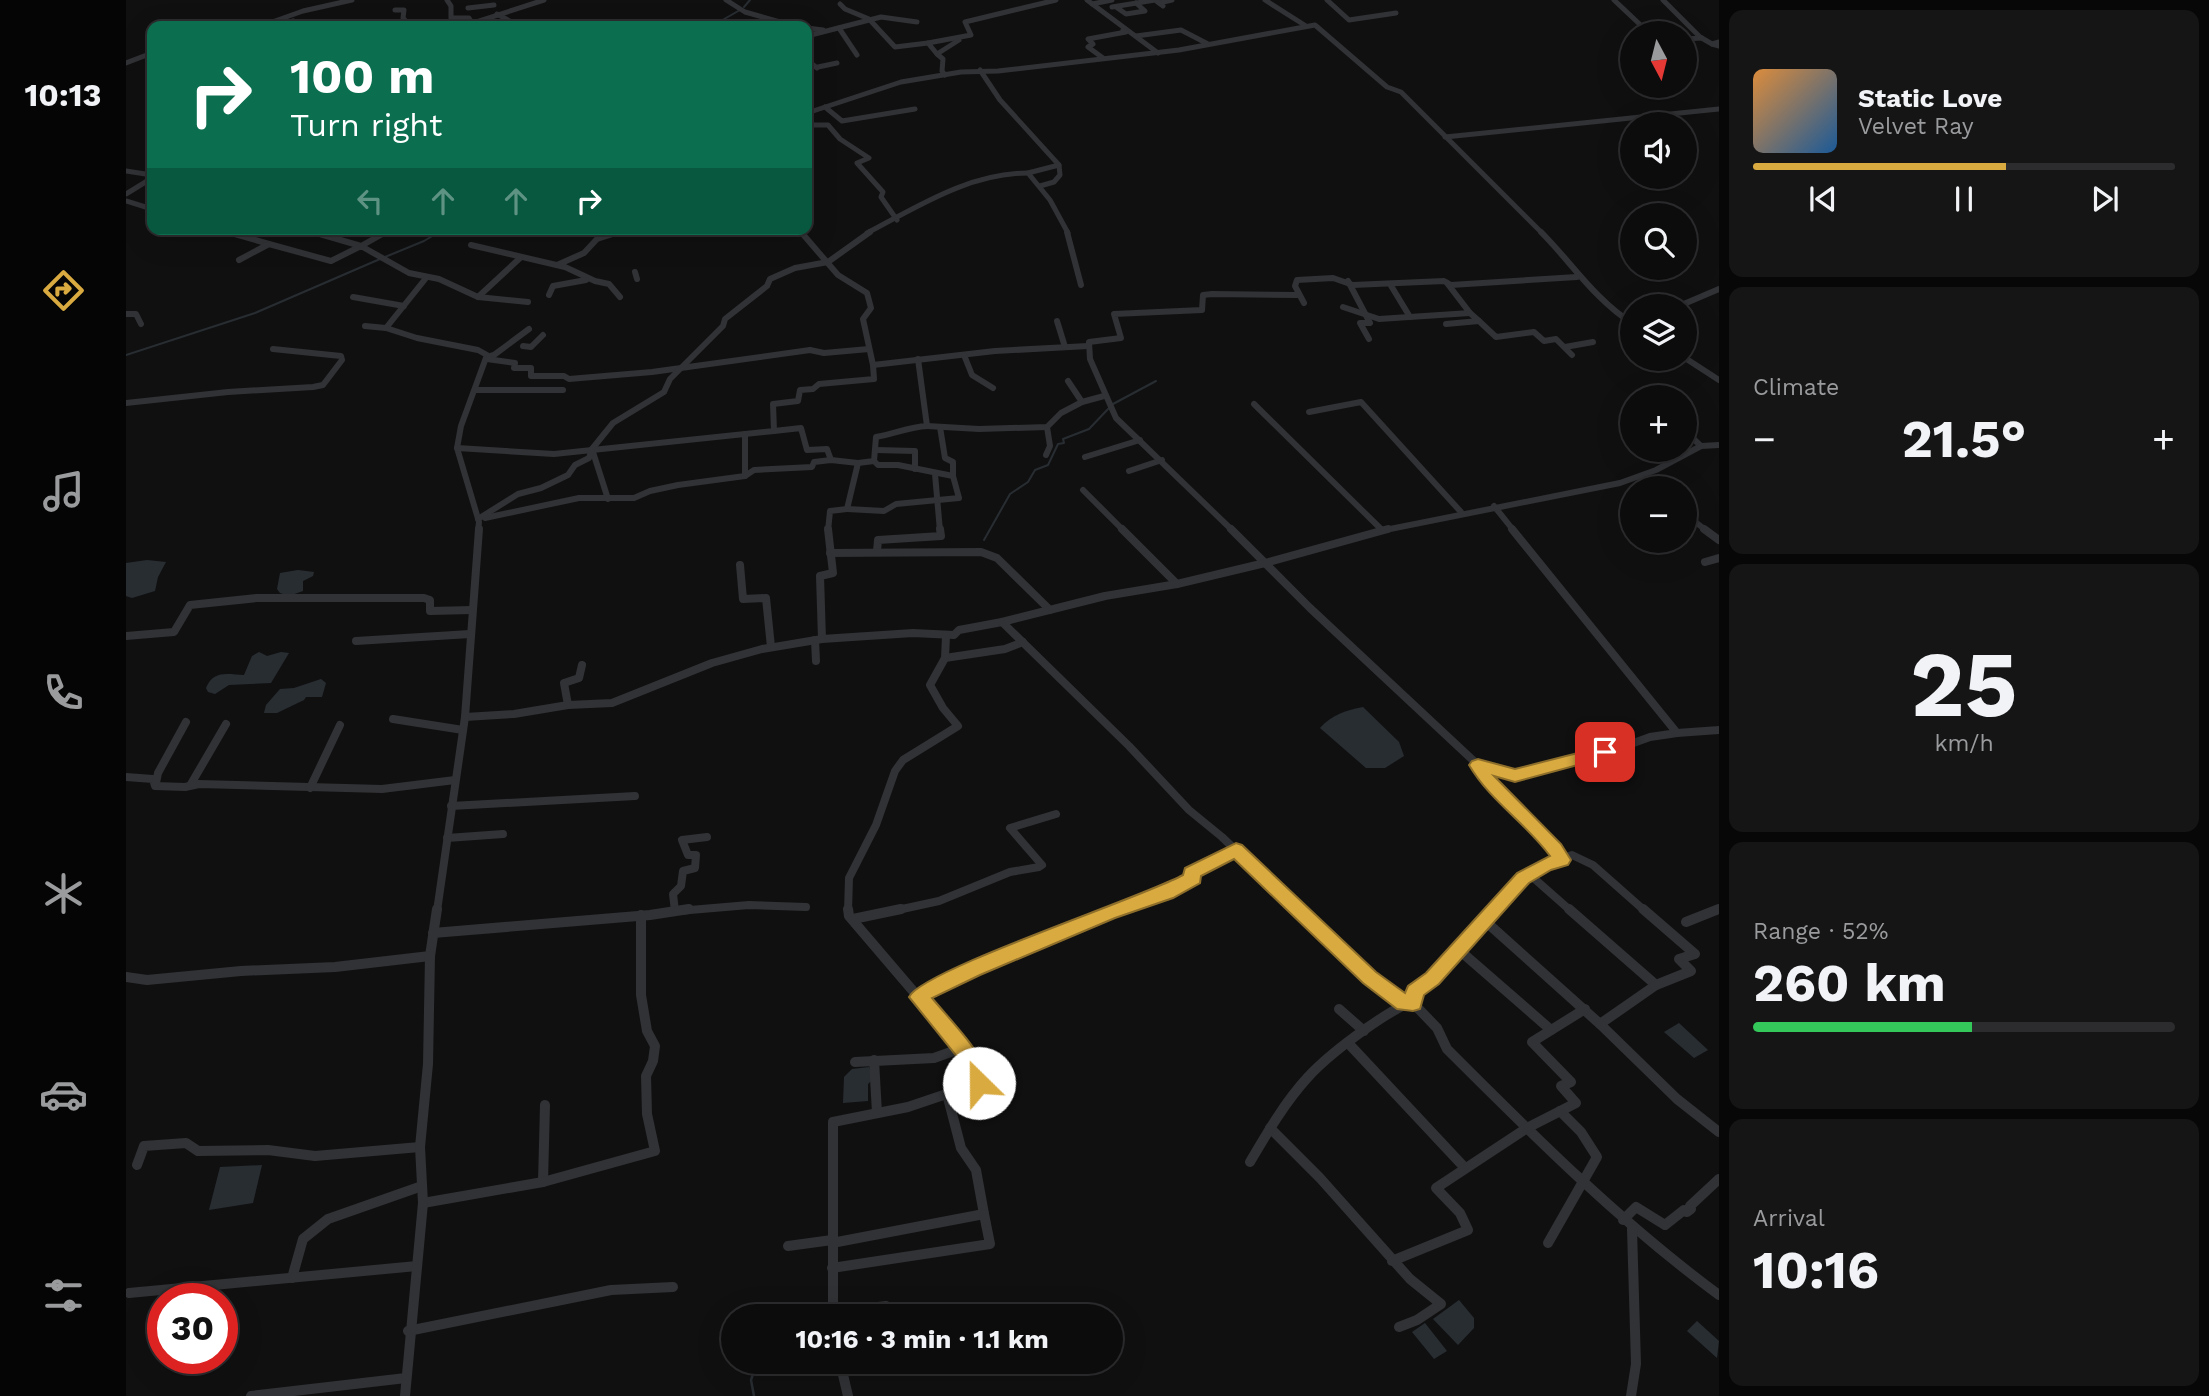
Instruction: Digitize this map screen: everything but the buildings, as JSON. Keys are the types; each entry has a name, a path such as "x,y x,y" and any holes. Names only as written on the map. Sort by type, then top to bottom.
{"street":[{"path":"326,0 331,4"},
{"path":"275,21 303,11 352,0"},
{"path":"447,0 451,6 451,18 470,20 544,0"},
{"path":"726,0 745,12 776,21"},
{"path":"840,4 848,11 871,21 895,47 965,37 971,35 965,22 1056,0"},
{"path":"1089,2 1112,0"},
{"path":"1136,3 1145,11 1126,13 1114,7 1136,3 1155,0 1161,5 1172,0"},
{"path":"1265,0 1306,26"},
{"path":"1327,0 1351,20 1396,13"},
{"path":"1614,0 1636,21"},
{"path":"1663,0 1702,38 1712,44 1719,44"},
{"path":"466,2 470,20"},
{"path":"1089,2 1158,53"},
{"path":"468,8 492,3 499,7 499,13"},
{"path":"395,10 404,10 406,21"},
{"path":"499,13 509,20"},
{"path":"499,13 511,21"},
{"path":"812,29 839,28 883,17 917,22"},
{"path":"1114,20 1128,17"},
{"path":"1103,58 1088,47 1093,44 1088,39 1126,32 1119,26 1122,27"},
{"path":"812,111 901,82 980,70 998,71 1158,53 1306,26 1319,28 1387,87 1401,92 1566,257 1577,277 1601,301 1620,315"},
{"path":"839,28 857,55"},
{"path":"812,35 823,34 823,30"},
{"path":"1136,36 1181,30 1208,44"},
{"path":"937,54 965,37"},
{"path":"1698,38 1702,38"},
{"path":"928,43 943,59 942,71 945,75"},
{"path":"126,62 147,55"},
{"path":"812,70 837,63"},
{"path":"812,64 818,68"},
{"path":"980,70 1000,100 1059,165 1060,175 1054,182 1040,186"},
{"path":"825,107 842,121 915,108"},
{"path":"1445,137 1719,109"},
{"path":"812,124 828,125 830,132 837,138 869,158 857,164 883,192 881,197 897,220"},
{"path":"478,519 518,494 541,488 568,475 575,465 589,458 592,449 613,423 664,391 682,368 723,326 725,319 767,286 770,279 795,268 828,262 867,233 963,184 977,183 989,176 1027,173 1059,165"},
{"path":"126,171 147,175"},
{"path":"1027,173 1052,199 1072,240 1081,285"},
{"path":"126,194 147,179"},
{"path":"126,201 147,207"},
{"path":"240,235 331,261 380,235"},
{"path":"324,235 360,246 409,273 439,279 478,297 528,302"},
{"path":"557,265 584,253 595,240 613,235"},
{"path":"774,430 773,404 798,401 800,390 813,389 819,384 874,379 863,319 871,308 867,293 858,291 804,235"},
{"path":"239,260 269,244"},
{"path":"471,245 557,265 586,280 609,284 620,297"},
{"path":"478,297 520,258"},
{"path":"1304,303 1297,295 1297,280 1341,278 1353,285 1577,277"},
{"path":"386,328 426,278"},
{"path":"549,295 553,286 575,285 586,280"},
{"path":"1348,281 1370,323 1360,323 1369,339"},
{"path":"1447,283 1470,313 1496,337 1534,332 1544,341 1556,339 1572,355"},
{"path":"1390,284 1410,317"},
{"path":"1697,298 1719,289"},
{"path":"1297,295 1212,294 1203,295 1202,310 1114,314 1121,338 1089,342 1088,346 1104,396 1110,408 1140,440 1478,765 1494,788 1513,804 1562,860"},
{"path":"353,297 404,306"},
{"path":"1343,307 1380,319 1470,313"},
{"path":"126,314 136,314 141,324"},
{"path":"1057,321 1065,347"},
{"path":"1446,324 1479,321"},
{"path":"365,326 386,328 417,338 478,350 487,358 515,363 514,368 531,368 531,376 564,376 569,379 682,368 810,349 824,354 869,349"},
{"path":"405,1396 408,1331 417,1266 420,1210 423,1203 420,1147 428,1064 430,956 465,717 478,519 457,448 461,426 487,358 529,329"},
{"path":"523,346 531,347 543,335"},
{"path":"1565,347 1593,342"},
{"path":"873,365 1088,346"},
{"path":"126,402 313,387 323,385 342,360 341,356 273,349"},
{"path":"964,355 972,375 993,388"},
{"path":"918,359 927,426"},
{"path":"1697,366 1719,380"},
{"path":"476,390 564,390 536,376"},
{"path":"1068,381 1082,402"},
{"path":"874,461 876,437 897,434 909,427 1047,427 1061,413 1082,402 1104,396"},
{"path":"1309,412 1361,402 1461,512"},
{"path":"1254,404 1382,530"},
{"path":"816,661 820,576 833,573 828,544 828,514 848,509 884,511 896,505 959,498 953,476 953,462 945,458 940,427"},
{"path":"1046,455 1050,446 1047,427"},
{"path":"457,448 537,455 801,429 807,450 827,449 831,460"},
{"path":"745,434 745,476"},
{"path":"1085,457 1140,440"},
{"path":"1697,442 1701,446"},
{"path":"1641,476 1701,446 1719,445"},
{"path":"592,449 608,499"},
{"path":"876,450 915,451 915,469"},
{"path":"478,519 579,498 634,498 659,489 745,476 754,470 811,467 814,462 831,460 858,463 874,461 878,464 898,465 953,476"},
{"path":"1129,471 1162,460"},
{"path":"848,509 858,463"},
{"path":"877,551 880,540 941,536 935,474"},
{"path":"465,717 514,715 568,705 612,704 712,663 819,639 913,634 946,636 1105,596 1177,584 1265,563 1382,530 1620,481"},
{"path":"1083,491 1177,584"},
{"path":"1494,506 1677,733"},
{"path":"1697,523 1719,540"},
{"path":"830,553 981,552 997,558 1049,610"},
{"path":"1705,562 1719,558"},
{"path":"740,565 743,599 766,598 771,648"},
{"path":"126,636 167,635 174,632 190,605 202,602 257,598 424,598 430,600 430,611 439,613 472,610"},
{"path":"1002,622 1129,746 1189,810 1236,850 1369,978 1409,1003 1437,1028 1447,1049 1632,1229 1719,1295"},
{"path":"356,640 470,634"},
{"path":"833,1304 833,1122 908,1107 979,1083 981,1077 962,1048 849,916 844,897 851,869 875,827 900,762 930,746 958,726 943,708 930,685 944,658 946,636"},
{"path":"944,658 1005,649 1023,642"},
{"path":"568,705 564,683 579,678 583,665"},
{"path":"393,719 419,722 439,730 463,730"},
{"path":"155,786 158,773 186,722"},
{"path":"191,784 226,724"},
{"path":"310,788 340,725"},
{"path":"1478,765 1515,775 1614,750 1650,737 1719,730"},
{"path":"126,777 153,779 155,786"},
{"path":"155,786 185,787 191,784 383,789 454,780"},
{"path":"451,806 635,796"},
{"path":"853,919 939,901 1010,873 1039,867 1042,865 1010,828 1056,814"},
{"path":"447,838 503,834"},
{"path":"675,911 673,894 681,886 683,871 695,868 696,855 688,855 682,840 707,837"},
{"path":"919,997 934,986 973,969 1109,913 1166,893 1194,878 1191,873 1236,850"},
{"path":"1250,1162 1270,1128 1309,1076 1364,1031 1409,1003 1415,991 1432,978 1530,874 1546,864 1572,855 1593,865 1695,954 1679,959 1690,971 1656,985 1600,1024"},
{"path":"1530,874 1656,985"},
{"path":"433,933 749,905 806,906"},
{"path":"1686,922 1719,909"},
{"path":"423,1203 481,1195 543,1182 654,1151 647,1114 646,1076 653,1061 655,1046 647,1031 640,995 641,915"},
{"path":"1484,920 1585,1009 1663,1086 1719,1132"},
{"path":"1458,949 1551,1030"},
{"path":"126,977 147,981 242,971 335,967 430,956"},
{"path":"1339,1009 1364,1031"},
{"path":"1392,1261 1468,1230 1460,1213 1436,1188 1527,1128 1576,1103 1561,1086 1571,1082 1532,1042 1585,1009"},
{"path":"1349,1044 1465,1168"},
{"path":"855,1062 934,1058 962,1048"},
{"path":"874,1060 877,1113"},
{"path":"832,1268 990,1244 976,1170 961,1148 947,1094"},
{"path":"543,1182 544,1105"},
{"path":"1548,1242 1575,1197 1581,1180 1597,1157 1581,1132 1560,1111"},
{"path":"1270,1128 1320,1178 1392,1261 1441,1304 1417,1320 1399,1327"},
{"path":"137,1165 140,1152 145,1146 186,1143 198,1151 268,1150 315,1156 420,1147"},
{"path":"1623,1220 1636,1207 1665,1225 1684,1210 1687,1212 1719,1179"},
{"path":"292,1278 303,1239 328,1219 422,1186"},
{"path":"788,1246 832,1242 984,1214"},
{"path":"1631,1396 1636,1364 1632,1229"},
{"path":"129,1293 292,1278 330,1278 417,1266"},
{"path":"408,1331 611,1290 673,1287"},
{"path":"843,1374 848,1396"},
{"path":"251,1396 406,1378"}],"shaded area":[{"path":"147,560 166,562 158,577 155,591 132,598 126,596 126,563"},
{"path":"298,570 314,572 313,576 303,581 303,591 289,596 280,593 277,589 280,573"},
{"path":"259,652 267,656 289,653 271,683 229,685 215,694 208,692 206,688 212,678 226,674 244,675 252,656"},
{"path":"321,679 326,683 322,697 306,697 277,713 264,713 266,705 280,689 294,688"},
{"path":"1363,707 1399,742 1404,756 1385,768 1366,768 1320,728 1340,714"},
{"path":"1679,1023 1708,1050 1694,1058 1664,1032"},
{"path":"869,1067 873,1079 868,1084 868,1101 843,1103 844,1077 852,1069"},
{"path":"262,1165 253,1203 209,1210 220,1167"},
{"path":"1459,1300 1474,1318 1474,1328 1458,1345 1433,1319"},
{"path":"1697,1321 1719,1341 1717,1358 1687,1331"},
{"path":"1425,1323 1447,1351 1434,1359 1412,1332"}],"waterway":[{"path":"744,7 750,0"},
{"path":"721,21 740,10"},
{"path":"385,257 434,235"},
{"path":"126,355 255,313 380,259"},
{"path":"1113,404 1156,381"},
{"path":"984,540 1010,494 1028,482 1035,470 1048,465 1058,444 1064,443 1063,439 1089,429 1109,408"},
{"path":"753,1374 751,1380 754,1396"}],"route":[{"path":"979,1083 981,1077 966,1053 919,997 934,986 973,969 1109,913 1166,893 1194,878 1191,873 1236,850 1369,978 1404,1003 1413,1003 1415,991 1432,978 1523,878 1546,864 1562,860 1513,804 1494,788 1478,765 1515,775 1605,752"}]}
